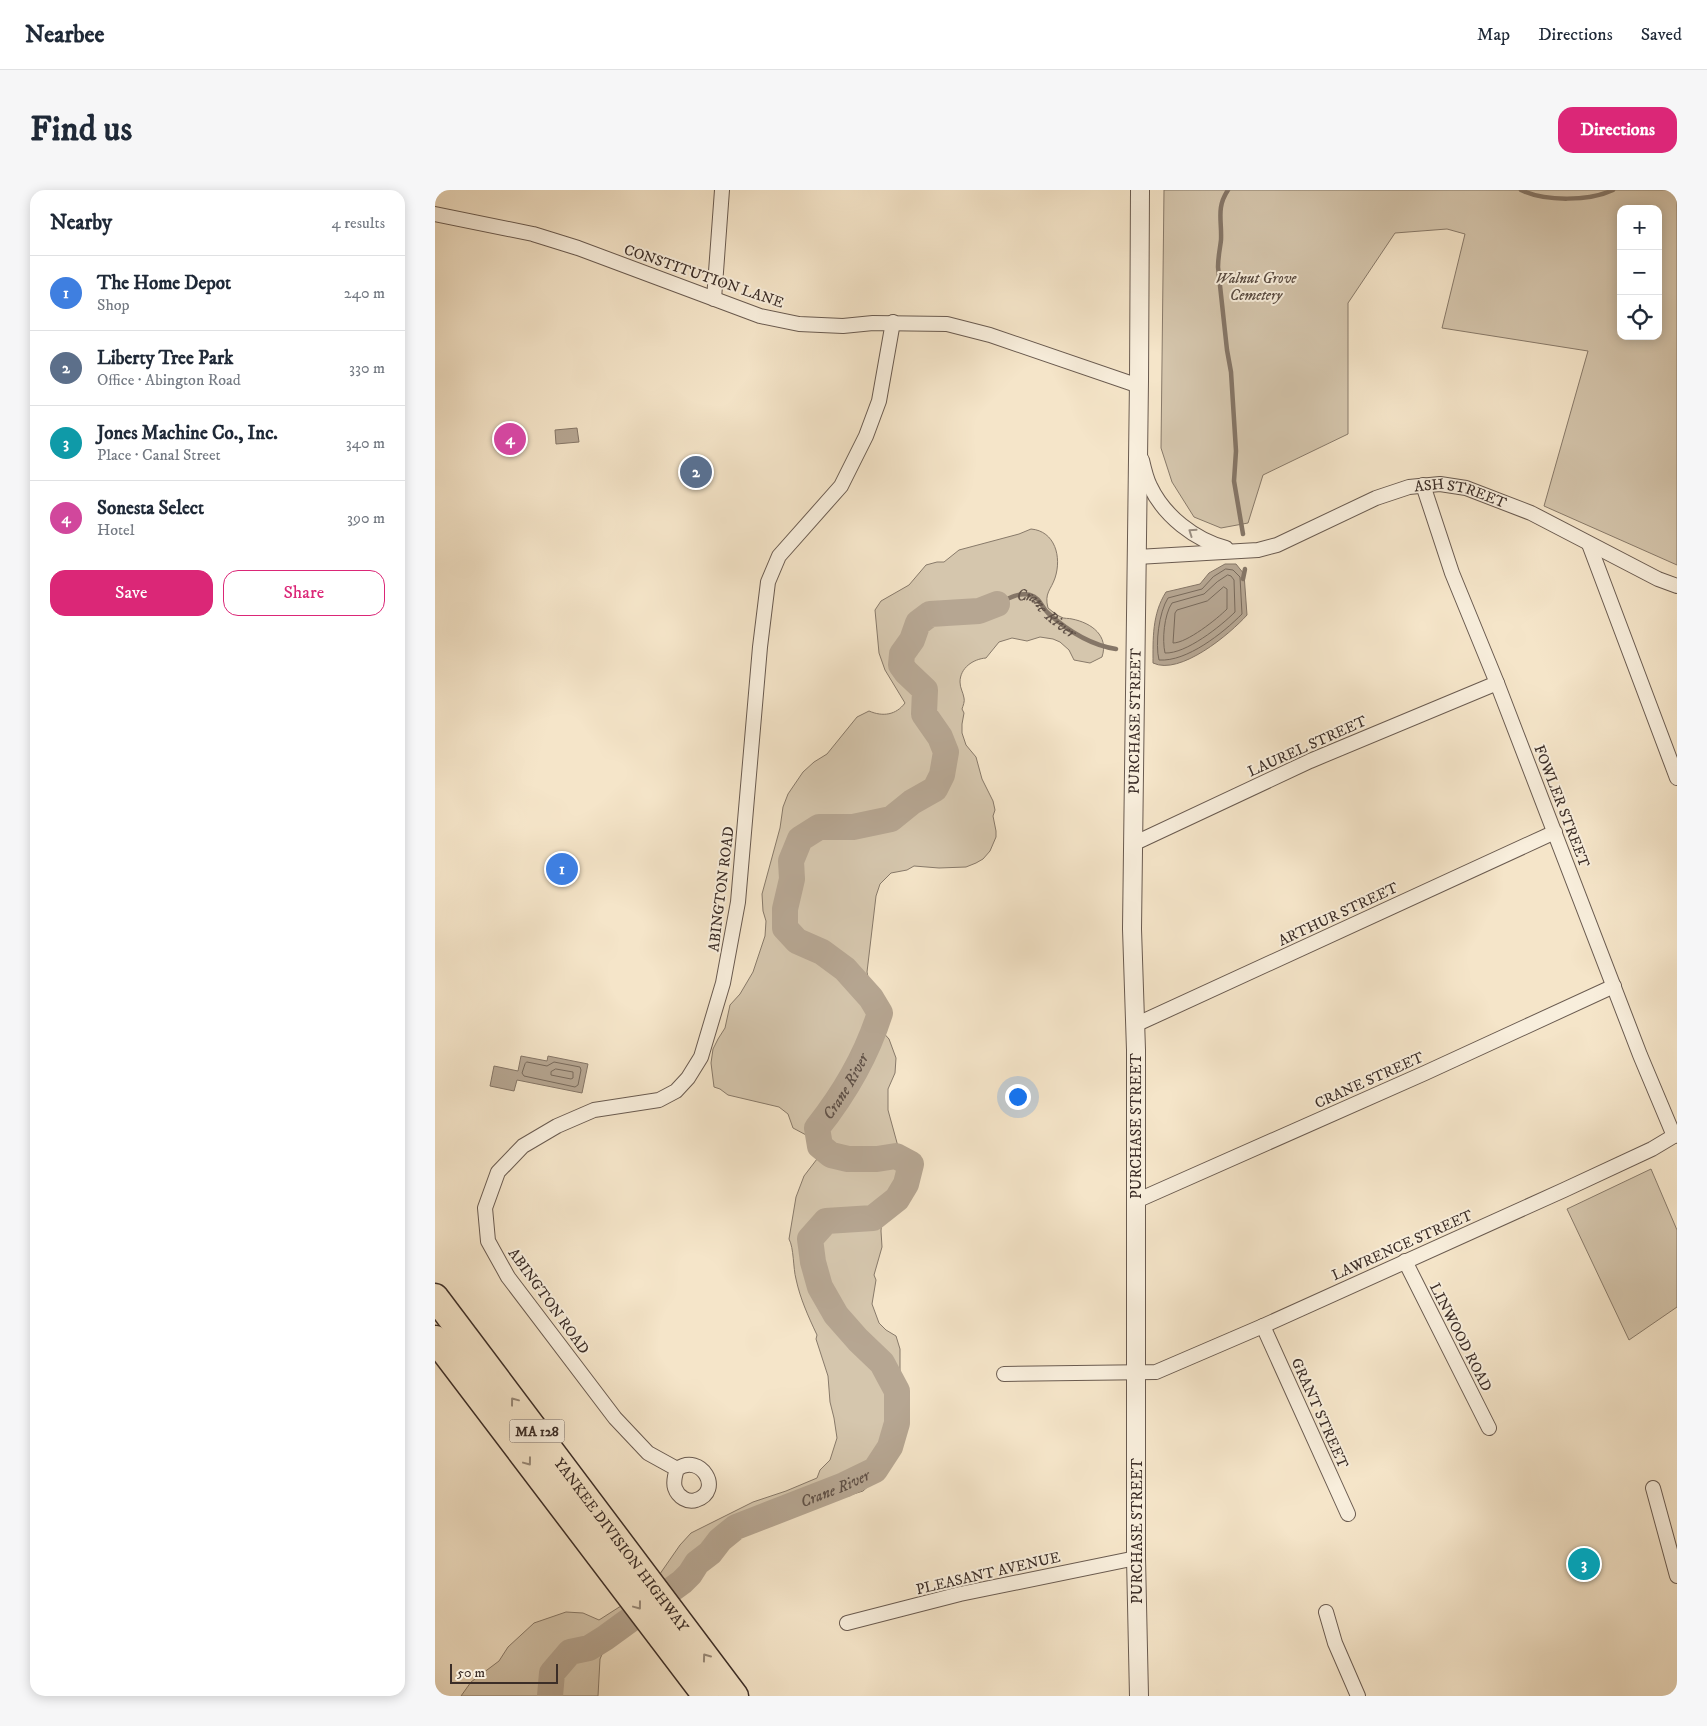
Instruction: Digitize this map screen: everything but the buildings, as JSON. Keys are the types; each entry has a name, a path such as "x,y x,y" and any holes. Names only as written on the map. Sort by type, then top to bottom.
{"highway":[{"name":"YANKEE DIVISION HIGHWAY","path":"435,1297 667,1624 735,1696"},
{"name":"YANKEE DIVISION HIGHWAY","path":"435,1339 629,1573"},
{"name":"YANKEE DIVISION HIGHWAY","path":"667,1624 706,1696"}],"street":[{"path":"714,299 722,190"},
{"name":"ASH STREET","path":"1140,190 1137,557 1258,550 1277,544 1376,498 1409,488 1440,484 1472,490 1531,513 1658,579 1677,586"},
{"name":"CONSTITUTION LANE","path":"435,214 533,234 578,248 760,316 799,324 843,326 873,322 947,324 989,335 1139,386"},
{"name":"ABINGTON ROAD","path":"677,1469 648,1453 615,1418 508,1277 488,1241 485,1208 498,1172 523,1146 557,1126 594,1110 659,1100 676,1091 688,1078 701,1057 723,984 739,902 759,652 769,582 779,556 841,486 866,436 882,387 893,322"},
{"name":"ASH STREET","path":"1138,441 1151,487 1163,506 1195,536 1237,551"},
{"name":"FOWLER STREET","path":"1423,486 1452,573 1497,683 1614,986 1676,1135"},
{"path":"1589,544 1677,778"},
{"name":"PURCHASE STREET","path":"1137,557 1132,929 1135,1025 1136,1558 1139,1696"},
{"name":"LAUREL STREET","path":"1133,844 1310,761 1497,683"},
{"name":"ARTHUR STREET","path":"1135,1025 1555,832"},
{"name":"CRANE STREET","path":"1136,1201 1416,1077 1614,986"},
{"name":"LAWRENCE STREET","path":"1004,1374 1156,1372 1263,1326 1651,1149 1676,1135"},
{"name":"LINWOOD ROAD","path":"1405,1261 1489,1428"},
{"name":"GRANT STREET","path":"1263,1326 1348,1514"},
{"path":"1653,1488 1677,1576"},
{"name":"PLEASANT AVENUE","path":"847,1623 960,1594 1136,1558"},
{"path":"1326,1612 1335,1643 1359,1696"}],"green space":[{"name":"Walnut Grove Cemetery","path":"1164,190 1677,190 1677,565 1544,506 1588,351 1442,328 1465,234 1447,229 1395,233 1348,303 1348,434 1263,475 1248,523 1221,528 1194,517 1172,482 1161,448"},
{"path":"1031,529 1046,535 1055,546 1057,554 1057,570 1047,595 1048,608 1059,616 1079,621 1092,627 1101,637 1103,643 1102,657 1090,663 1074,660 1069,650 1053,639 1040,637 1027,641 1012,638 999,642 986,658 976,660 968,665 962,672 960,682 964,699 962,733 966,745 976,757 982,779 993,801 996,837 990,851 983,859 976,863 966,867 939,868 914,866 907,870 891,873 880,884 876,896 867,972 870,987 883,1010 880,1029 889,1039 896,1058 895,1073 888,1089 888,1110 902,1161 901,1176 889,1195 882,1215 882,1247 874,1275 876,1280 872,1304 879,1323 896,1336 900,1349 900,1380 906,1407 905,1421 897,1451 883,1473 863,1491 783,1514 759,1523 716,1551 703,1563 701,1571 696,1578 660,1601 642,1619 619,1630 607,1643 600,1659 598,1696 461,1696 471,1682 499,1661 508,1647 534,1623 566,1612 583,1613 599,1620 635,1597 655,1581 680,1545 691,1533 753,1502 817,1478 820,1470 830,1460 837,1438 830,1402 828,1376 816,1339 817,1335 798,1286 789,1239 796,1197 804,1176 817,1159 818,1145 808,1136 793,1128 788,1114 779,1107 728,1095 714,1087 711,1063 713,1049 725,1028 730,1005 740,994 753,972 765,936 766,921 763,911 762,894 780,828 783,807 788,794 803,772 827,754 857,717 869,711 889,714 898,710 905,703 885,670 879,653 875,610 881,601 909,585 926,565 944,562 959,550"},
{"path":"1651,1169 1677,1230 1677,1307 1629,1340 1567,1209"}],"water":[{"path":"577,428 579,442 556,444 555,430"},
{"path":"1225,564 1236,564 1244,574 1247,615 1217,642 1190,659 1177,664 1164,665 1153,663 1153,636 1156,618 1161,600 1166,592 1200,584 1209,573"},
{"path":"521,1056 547,1061 548,1056 588,1064 582,1093 517,1080 514,1091 490,1086 494,1066 518,1071"}],"waterway":[{"name":"Crane River","path":"1228,190 1224,196 1220,214 1221,240 1218,267 1231,372 1236,451 1234,481 1243,534"},
{"path":"1521,190 1542,197 1567,199 1603,194 1613,190"},
{"name":"Crane River","path":"1243,579 1245,569"},
{"name":"Crane River","path":"997,604 1017,595 1026,594 1034,596 1046,611 1063,626 1088,641 1116,649"},
{"name":"Crane River","path":"550,1696 552,1673 570,1652 589,1648 682,1582 697,1563 736,1527 844,1485 875,1470 890,1447 897,1423 897,1391 882,1363 836,1315 820,1287 813,1262 810,1239 826,1221 873,1218 897,1199 906,1184 911,1164 896,1156 877,1159 848,1159 831,1155 820,1146 817,1128 854,1073 880,1013 871,998 845,969 822,952 797,941 785,928 785,909 792,879 791,861 800,839 819,827 853,827 891,819 912,802 935,789 942,775 946,752 940,737 924,714 925,690 901,665 902,654 912,640 918,623 930,614 979,611 997,604"}],"place":[{"name":"Sonesta Select","path":"510,439"},
{"name":"Liberty Tree Park","path":"696,472"},
{"name":"The Home Depot","path":"562,869"},
{"name":"Jones Machine Co., Inc.","path":"1584,1564"}]}
